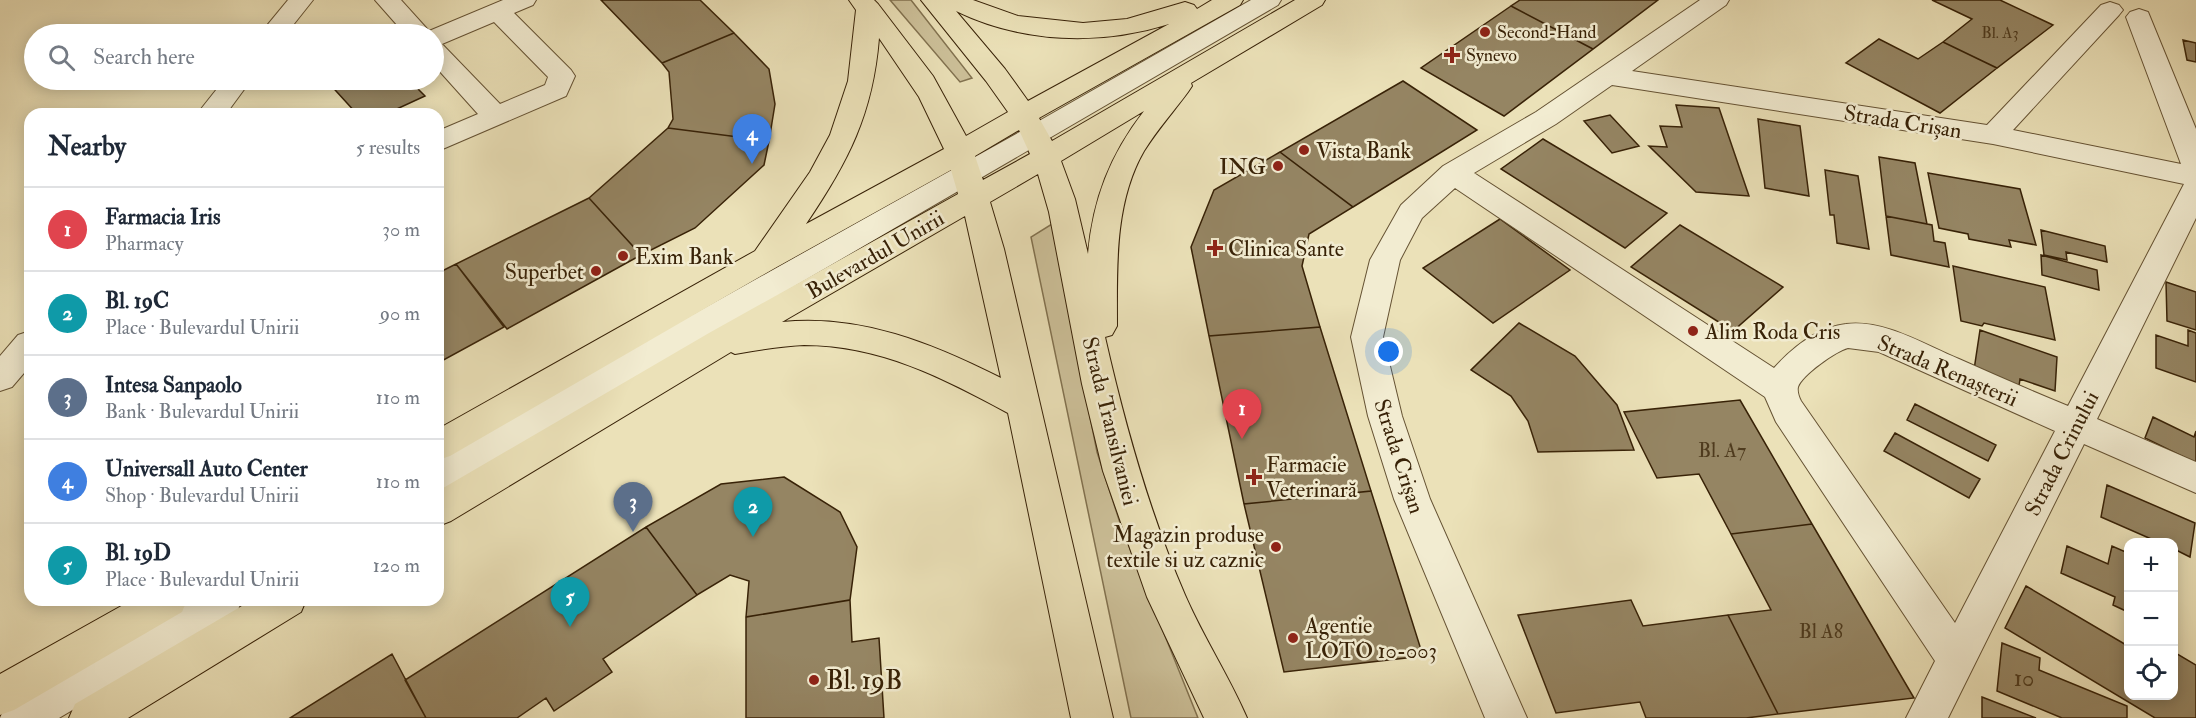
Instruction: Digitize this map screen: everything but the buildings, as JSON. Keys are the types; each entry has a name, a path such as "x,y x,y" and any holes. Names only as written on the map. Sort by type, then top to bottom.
{"main road":[{"name":"Strada Transilvaniei","path":"933,0 1003,81 1036,136 1066,213 1099,385 1119,469 1163,594 1203,677 1226,718"},
{"path":"953,0 997,20 1020,26 1095,29 1127,27 1218,0"},
{"name":"Bulevardul Unirii","path":"444,506 721,342 967,175 1036,136 1231,0"},
{"name":"Bulevardul Unirii","path":"444,443 764,260 967,175 1036,136 1191,73 1313,0"},
{"path":"865,4 930,92 967,175 989,249 1092,718"},
{"path":"764,260 814,191 844,136 859,90 865,4"},
{"path":"1099,385 1102,256 1115,187 1129,154 1152,119 1191,73"},
{"path":"721,342 804,333 847,335 883,341 914,351 1023,405"},
{"path":"0,696 158,606"},
{"path":"90,718 277,606"}],"street":[{"path":"281,24 301,0"},
{"path":"387,0 410,24"},
{"path":"444,34 524,0"},
{"name":"Bulevardul Unirii","path":"1036,136 1269,0"},
{"name":"Strada Crișan","path":"1506,718 1412,499 1385,416 1367,337 1385,260 1411,212 1453,173 1546,118 1717,0"},
{"path":"2084,0 2110,10 2142,8 2196,165"},
{"path":"1993,135 2110,10"},
{"path":"444,139 556,90 562,76 498,11"},
{"path":"444,61 495,116"},
{"name":"Strada Crișan","path":"1609,76 1993,135 2196,177"},
{"path":"216,108 230,90"},
{"path":"1453,173 1781,390 1788,412 1958,661"},
{"path":"444,472 967,175"},
{"name":"Strada Crinului","path":"1927,718 2196,189"},
{"name":"Strada Renașterii","path":"1781,390 1786,377 1817,347 1837,337 1862,334 1887,342 2196,478"},
{"path":"0,378 24,351"},
{"path":"21,718 213,606"}],"shaded area":[{"path":"890,0 911,0 972,78 960,82"},
{"path":"1052,224 1097,452 1122,529 1198,718 1131,718 1031,237"}],"place":[{"name":"Second-Hand","path":"1485,32"},
{"name":"Synevo","path":"1452,55"},
{"name":"Vista Bank","path":"1304,150"},
{"name":"Universall Auto Center","path":"752,164"},
{"name":"ING","path":"1278,166"},
{"name":"Clinica Sante","path":"1215,248"},
{"name":"Exim Bank","path":"623,256"},
{"name":"Superbet","path":"596,271"},
{"name":"Alim Roda Cris","path":"1693,331"},
{"name":"Farmacia Iris","path":"1242,439"},
{"name":"Farmacie Veterinară","path":"1254,477"},
{"name":"Intesa Sanpaolo","path":"633,532"},
{"name":"Bl. 19C","path":"753,537"},
{"name":"Magazin produse textile si uz caznic","path":"1276,547"},
{"name":"Bl. 19D","path":"570,627"},
{"name":"Agentie LOTO 10-003","path":"1293,638"},
{"name":"Bl. 19B","path":"814,680"}]}
